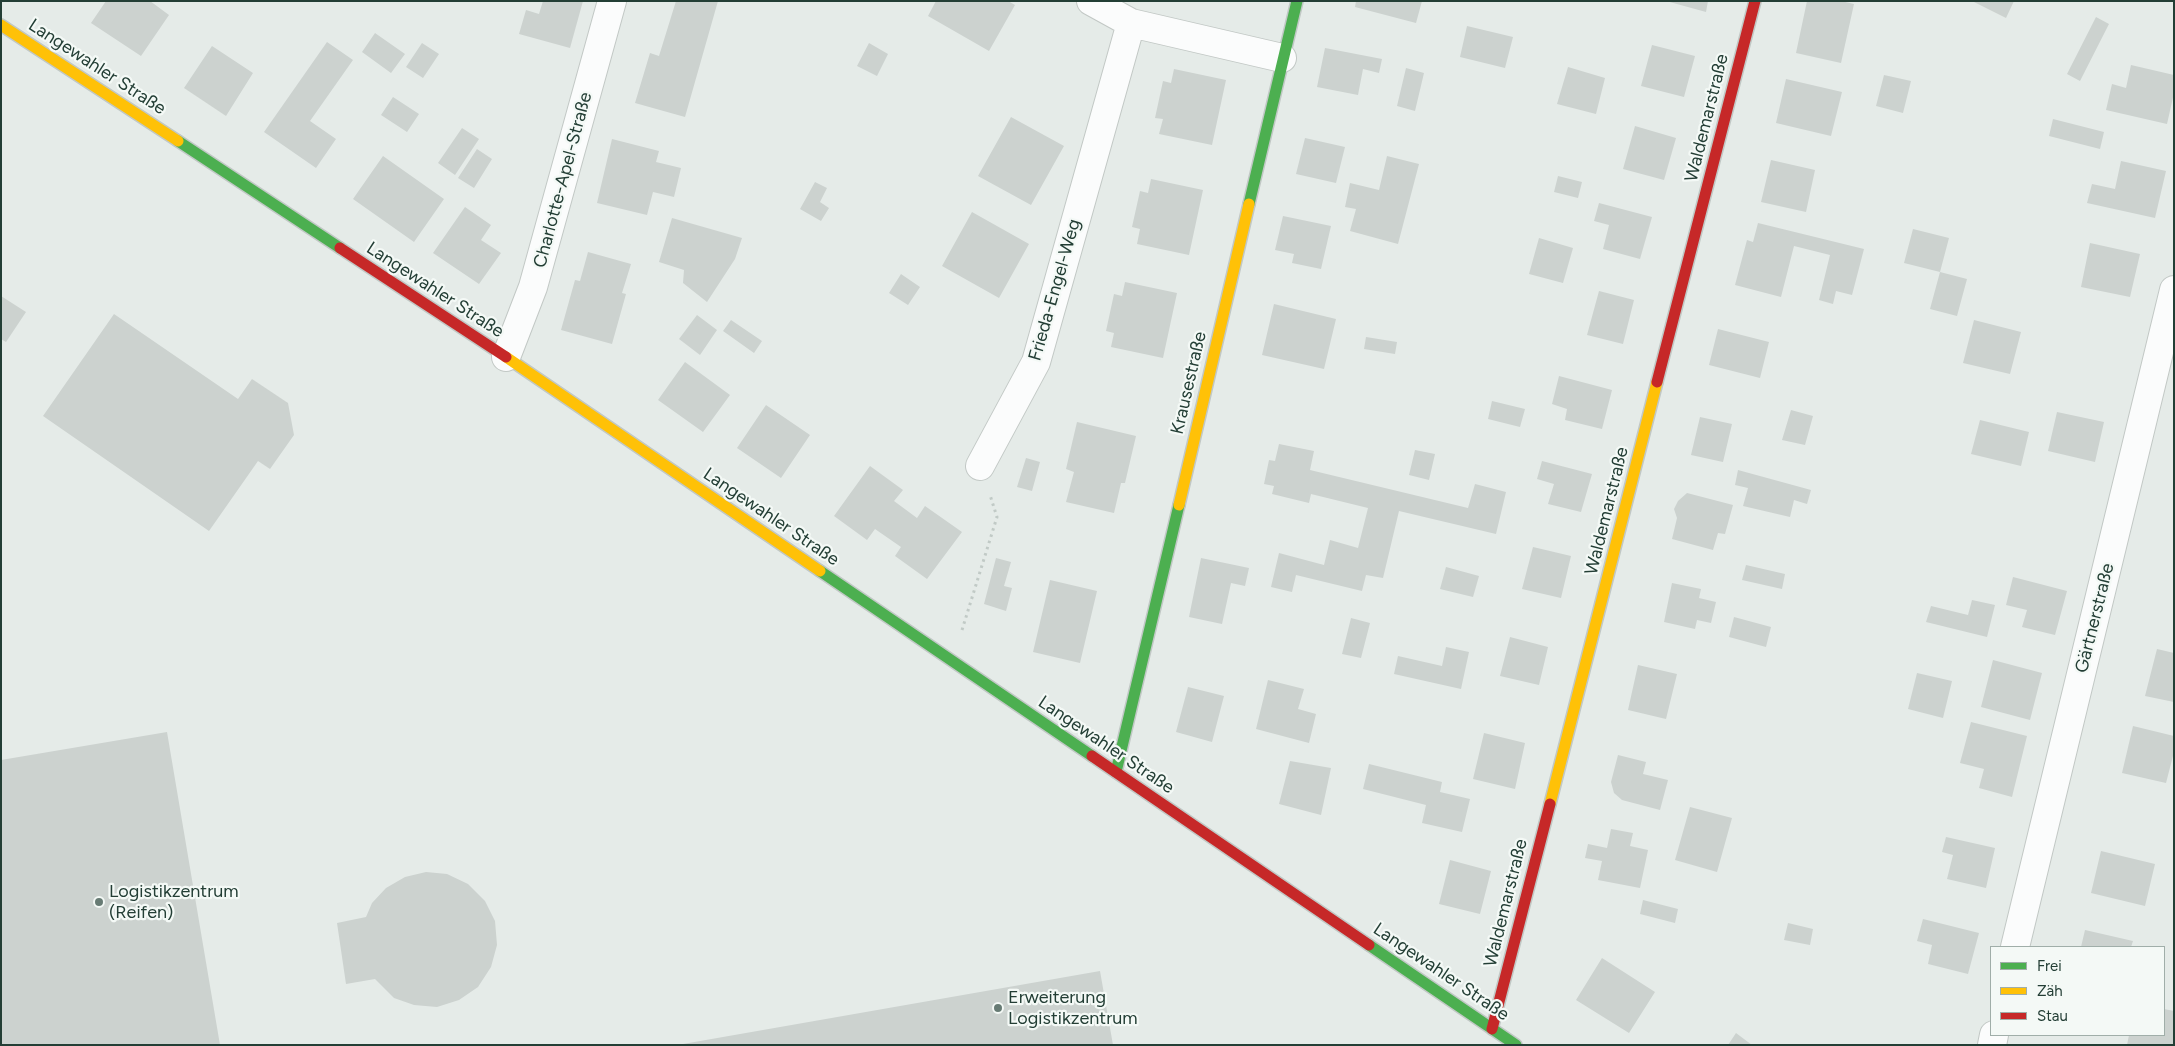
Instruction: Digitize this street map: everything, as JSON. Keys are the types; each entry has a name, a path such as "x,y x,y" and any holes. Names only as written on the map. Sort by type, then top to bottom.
{"street":[{"name":"Charlotte-Apel-Straße","path":"506,357 533,287 612,1"},
{"path":"1091,1 1131,23 1282,58"},
{"name":"Krausestraße","path":"1116,772 1282,58 1297,1"},
{"name":"Waldemarstraße","path":"1492,1029 1755,1"},
{"name":"Frieda-Engel-Weg","path":"980,466 1036,362 1131,23"},
{"name":"Langewahler Straße","path":"1,25 506,357 1516,1045"},
{"name":"Gärtnerstraße","path":"2015,946 2174,290"}],"path":[{"path":"952,662 998,517 980,466"}],"building":[{"path":"106,1 150,1 169,15 141,56 91,23"},
{"path":"543,1 583,1 570,48 519,34 526,10 539,14"},
{"path":"676,1 718,1 685,117 635,103 650,53 659,56"},
{"path":"936,1 1008,1 1015,5 989,51 928,16"},
{"path":"1356,1 1422,1 1416,23 1355,7"},
{"path":"1666,1 1708,1 1706,12"},
{"path":"1807,1 1841,1 1854,4 1841,63 1796,53"},
{"path":"1972,1 2014,1 2006,18"},
{"path":"2096,17 2109,24 2080,81 2067,74"},
{"path":"1467,26 1513,37 1505,68 1460,57"},
{"path":"375,33 405,54 391,73 362,52"},
{"path":"327,42 353,60 310,121 336,139 316,168 264,132"},
{"path":"422,43 439,54 423,78 406,67"},
{"path":"869,43 888,54 877,76 857,66"},
{"path":"1652,45 1695,56 1684,97 1641,86"},
{"path":"212,46 253,73 226,116 184,88"},
{"path":"1325,48 1382,59 1379,73 1363,69 1358,95 1317,87"},
{"path":"2131,65 2174,75 2174,93 2167,124 2106,110 2112,84 2126,88"},
{"path":"1568,67 1605,78 1596,114 1557,104"},
{"path":"1406,68 1424,73 1415,111 1397,106"},
{"path":"1174,69 1226,80 1212,145 1159,134 1163,119 1155,118 1163,81 1171,83"},
{"path":"1884,75 1911,81 1903,113 1876,106"},
{"path":"1786,79 1842,92 1831,136 1776,123"},
{"path":"393,97 419,114 407,132 381,115"},
{"path":"1011,117 1064,146 1031,205 978,176"},
{"path":"2053,119 2104,132 2100,149 2049,136"},
{"path":"1635,126 1676,138 1664,180 1623,169"},
{"path":"462,128 479,139 455,175 438,163"},
{"path":"1305,138 1345,147 1336,183 1296,174"},
{"path":"612,139 659,151 656,162 681,168 674,197 653,192 647,215 597,203"},
{"path":"477,149 492,159 474,188 458,178"},
{"path":"383,156 444,199 414,242 353,199"},
{"path":"1387,156 1419,164 1398,244 1350,231 1356,209 1345,207 1350,183 1379,190"},
{"path":"1771,160 1815,170 1806,212 1761,202"},
{"path":"2121,161 2166,171 2155,218 2087,203 2092,184 2115,189"},
{"path":"1558,176 1582,182 1578,198 1554,192"},
{"path":"1151,179 1203,190 1189,255 1137,244 1140,229 1132,227 1140,191 1148,193"},
{"path":"815,182 827,188 820,202 829,208 821,221 800,209"},
{"path":"1599,203 1652,217 1640,259 1603,249 1609,225 1594,221"},
{"path":"465,207 491,225 481,240 501,253 479,284 433,253"},
{"path":"972,212 1029,244 999,298 942,266"},
{"path":"1283,216 1331,226 1321,269 1292,263 1294,254 1275,250"},
{"path":"672,218 742,238 735,259 707,302 683,283 684,270 659,262"},
{"path":"1758,223 1864,249 1852,295 1836,291 1833,304 1819,300 1830,255 1794,246 1781,297 1735,285 1747,240 1753,242"},
{"path":"1913,229 1949,238 1940,272 1904,263"},
{"path":"1539,238 1573,248 1563,283 1529,274"},
{"path":"2090,243 2140,254 2130,297 2081,287"},
{"path":"588,252 631,264 622,293 626,294 612,344 561,330 575,280 580,281"},
{"path":"1940,272 1967,279 1957,316 1930,309"},
{"path":"901,274 920,287 908,305 889,293"},
{"path":"1125,282 1177,293 1163,358 1111,347 1114,333 1106,331 1114,294 1122,296"},
{"path":"1599,291 1634,300 1623,344 1587,335"},
{"path":"1,296 26,312 6,342 1,339"},
{"path":"1274,304 1336,319 1324,369 1262,355"},
{"path":"114,314 238,399 252,379 288,403 294,435 270,469 258,461 209,531 43,416"},
{"path":"697,315 717,330 700,355 679,339"},
{"path":"731,320 762,341 754,353 723,331"},
{"path":"1974,320 2021,332 2010,374 1963,363"},
{"path":"1718,329 1769,342 1760,378 1709,365"},
{"path":"1366,337 1397,342 1395,354 1364,349"},
{"path":"685,362 730,395 703,432 658,400"},
{"path":"1559,376 1612,390 1602,429 1565,420 1567,409 1552,404"},
{"path":"1492,401 1525,409 1520,427 1488,419"},
{"path":"766,405 810,435 781,478 737,448"},
{"path":"1791,410 1813,416 1805,445 1782,440"},
{"path":"2057,412 2104,422 2095,462 2048,451"},
{"path":"1700,417 1732,424 1723,462 1691,455"},
{"path":"1980,420 2029,432 2021,466 1971,454"},
{"path":"1077,422 1136,436 1125,483 1121,483 1114,513 1066,502 1074,472 1066,469"},
{"path":"1279,444 1314,451 1310,470 1468,508 1475,484 1506,492 1496,534 1399,511 1383,578 1366,575 1362,591 1296,575 1292,592 1271,587 1279,553 1324,565 1330,540 1358,548 1368,508 1311,494 1309,503 1272,494 1274,486 1264,484 1269,460 1275,461"},
{"path":"1415,450 1435,454 1429,480 1409,475"},
{"path":"1026,458 1040,462 1032,491 1017,487"},
{"path":"1542,461 1592,474 1581,512 1548,504 1554,484 1537,479"},
{"path":"870,466 903,490 894,501 917,518 925,506 962,532 927,579 895,556 901,547 875,529 867,540 834,516"},
{"path":"1738,470 1811,490 1807,504 1794,500 1790,517 1743,506 1748,488 1735,485"},
{"path":"1687,493 1733,505 1725,534 1718,533 1713,550 1672,539 1677,518 1674,509 1678,501"},
{"path":"1533,547 1571,556 1561,598 1522,589"},
{"path":"996,558 1011,562 1004,586 1012,588 1006,611 984,604"},
{"path":"1201,558 1249,568 1245,586 1231,583 1222,624 1189,617"},
{"path":"1746,565 1785,574 1782,589 1742,580"},
{"path":"1446,567 1479,576 1473,597 1440,589"},
{"path":"2013,577 2067,591 2055,635 2022,627 2027,610 2006,605"},
{"path":"1050,580 1097,591 1080,663 1033,652"},
{"path":"1672,583 1701,589 1699,598 1716,602 1711,623 1697,620 1695,629 1664,622"},
{"path":"1972,600 1995,605 1987,637 1926,622 1931,606 1968,615"},
{"path":"1734,617 1771,627 1766,647 1729,637"},
{"path":"1351,618 1370,623 1361,658 1342,654"},
{"path":"1510,637 1548,647 1539,685 1500,676"},
{"path":"1446,647 1469,652 1461,689 1394,674 1398,656 1442,666"},
{"path":"2157,649 2174,653 2174,702 2145,696"},
{"path":"1993,660 2042,673 2030,720 1981,707"},
{"path":"1638,665 1677,674 1666,719 1628,710"},
{"path":"1917,673 1952,681 1943,718 1908,709"},
{"path":"1268,680 1304,689 1298,709 1316,714 1309,743 1256,729"},
{"path":"1188,687 1224,696 1212,742 1176,732"},
{"path":"1971,722 2027,736 2012,797 1979,788 1984,769 1960,763"},
{"path":"2133,726 2174,736 2174,752 2166,783 2122,773"},
{"name":"Logistikzentrum (Reifen)","path":"167,732 220,1045 1,1045 1,760"},
{"path":"1484,733 1525,743 1515,789 1473,779"},
{"path":"1618,755 1646,762 1643,774 1668,780 1660,810 1622,800 1614,793 1611,782"},
{"path":"1290,761 1331,768 1321,815 1279,804"},
{"path":"1369,764 1442,782 1440,792 1470,799 1462,832 1422,823 1426,805 1363,789"},
{"path":"1690,807 1732,818 1717,872 1675,860"},
{"path":"1611,829 1633,833 1630,846 1648,850 1640,888 1598,880 1602,861 1585,858 1588,844 1607,848"},
{"path":"1946,837 1995,848 1986,888 1947,879 1953,855 1942,852"},
{"path":"2101,851 2155,864 2145,906 2091,893"},
{"path":"1450,860 1491,871 1480,914 1439,904"},
{"path":"426,872 447,874 468,884 485,901 495,921 497,945 491,967 478,987 459,1000 437,1007 414,1005 394,998 375,979 346,984 337,923 366,917 372,903 386,888 405,877"},
{"path":"1643,900 1678,909 1675,923 1640,914"},
{"path":"1923,919 1979,933 1968,974 1928,964 1932,945 1917,941"},
{"path":"1788,923 1813,929 1810,945 1784,940"},
{"path":"2085,930 2133,941 2131,946 2081,946"},
{"path":"1602,958 1655,992 1629,1033 1576,1000"},
{"name":"Erweiterung Logistikzentrum","path":"1100,971 1113,1045 683,1044"},
{"path":"2165,1009 2174,1011 2174,1045 2127,1045 2129,1036 2165,1036"},
{"path":"1736,1033 1752,1045 1728,1045"}],"traffic: fast":[{"path":"1249,204 1297,1"},
{"path":"178,141 340,248"},
{"path":"1116,772 1179,505"},
{"path":"820,571 1092,756"},
{"path":"1369,945 1516,1045"}],"traffic: slow":[{"path":"1,25 178,141"},
{"path":"1179,505 1249,204"},
{"path":"506,357 820,571"},
{"path":"1550,804 1657,382"}],"traffic: jam":[{"path":"1657,382 1755,1"},
{"path":"340,248 506,357"},
{"path":"1092,756 1369,945"},
{"path":"1492,1029 1550,804"}],"place":[{"name":"Logistikzentrum (Reifen)","path":"99,902"},
{"name":"Erweiterung Logistikzentrum","path":"998,1008"}]}
